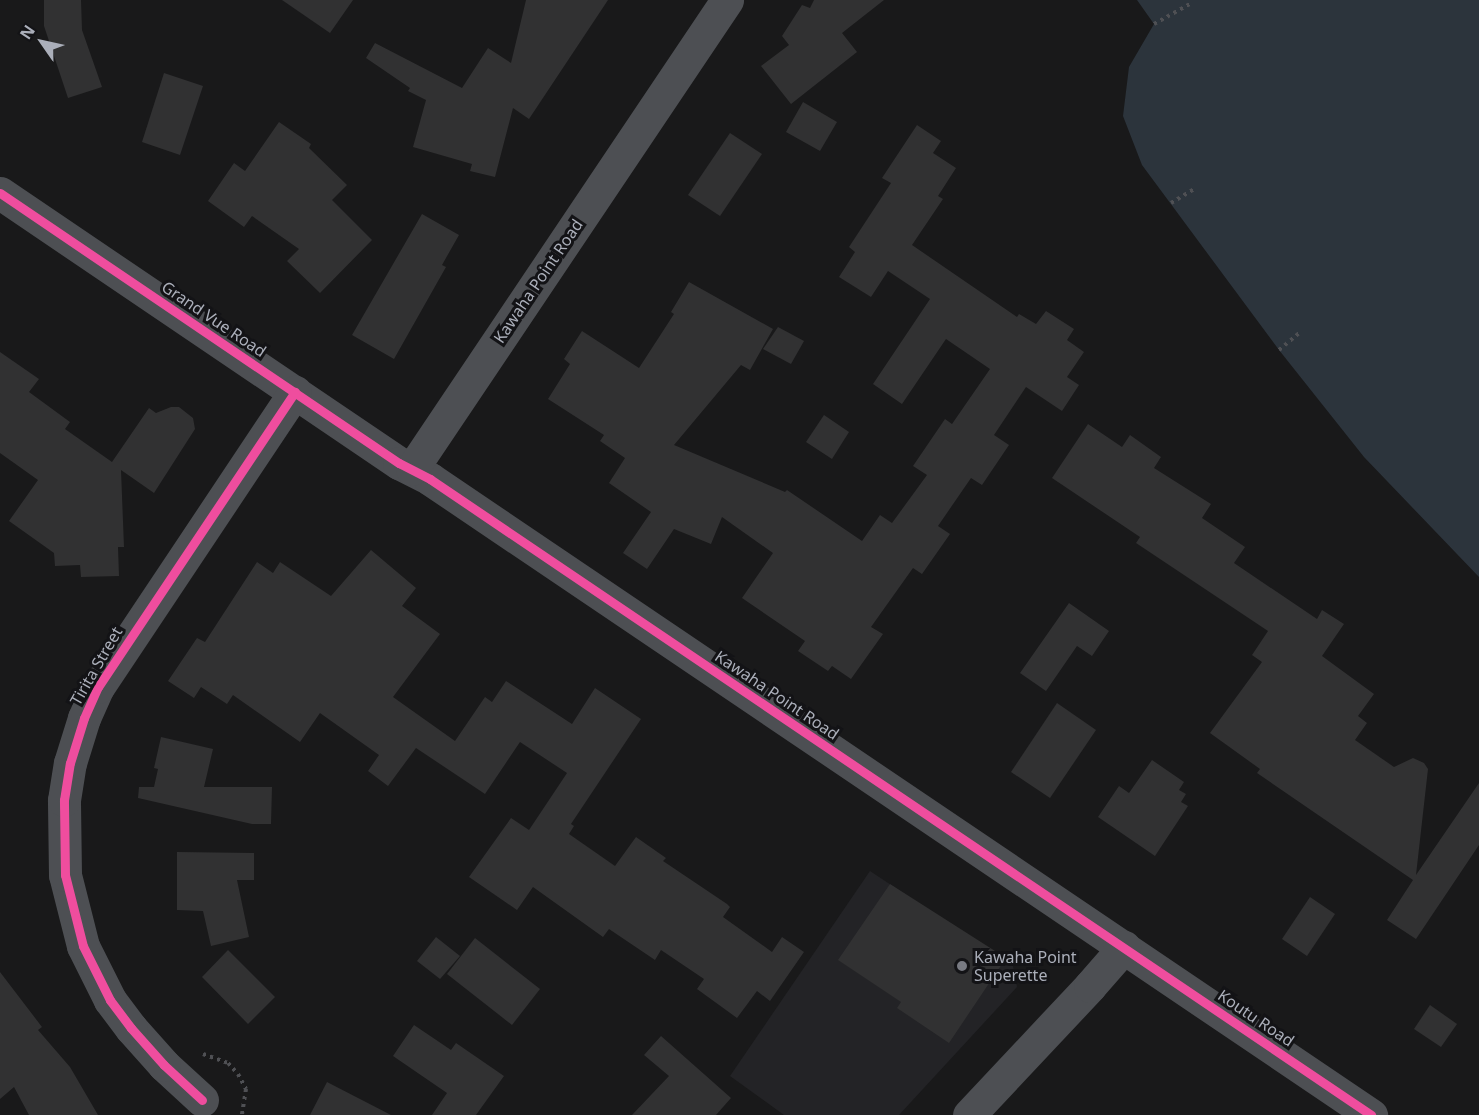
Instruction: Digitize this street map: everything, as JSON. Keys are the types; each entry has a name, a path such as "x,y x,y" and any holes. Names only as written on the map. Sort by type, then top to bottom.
{"street":[{"name":"Kawaha Point Road","path":"727,0 412,469 1124,947"},
{"name":"Grand Vue Road","path":"0,193 399,463 412,469"},
{"name":"Tirita Street","path":"202,1100 164,1065 131,1028 110,1000 88,956 72,912 64,875 64,800 70,763 84,718 98,687 295,392"},
{"path":"969,1115 1124,947"},
{"name":"Koutu Road","path":"1124,947 1371,1115"}],"path":[{"path":"1154,24 1190,4"},
{"path":"1171,203 1196,188"},
{"path":"1279,350 1299,333"},
{"path":"193,1051 228,1064 238,1074 246,1089 242,1115"}],"shaded area":[{"path":"1137,0 1479,0 1479,577 1364,457 1279,350 1142,165 1123,116 1129,67 1154,24"},
{"path":"870,871 1013,966 1017,987 899,1115 784,1115 730,1076"}],"building":[{"path":"44,0 81,0 82,30 102,87 68,98 44,26"},
{"path":"282,0 353,0 330,33"},
{"path":"526,0 608,0 529,119 513,108 495,177 470,171 472,164 413,147 426,100 408,91 410,88 366,58 375,43 462,88 488,48 511,63"},
{"path":"814,0 884,0 842,33 857,52 791,104 761,66 789,45 782,36 802,5 810,8"},
{"path":"164,73 203,86 180,155 142,142"},
{"path":"803,102 837,122 820,151 786,132"},
{"path":"279,122 311,144 309,148 347,185 332,200 372,240 320,293 287,261 299,249 252,216 244,227 208,201 234,163 245,171"},
{"path":"917,125 941,141 933,153 956,168 938,196 943,199 912,245 1017,317 1019,314 1036,324 1046,311 1074,329 1067,340 1084,352 1067,377 1079,385 1062,411 1026,387 994,435 1009,445 982,485 971,478 938,526 950,534 922,574 913,568 871,627 883,634 851,679 832,666 828,671 798,651 805,641 742,598 773,553 722,517 711,544 674,529 647,569 623,553 651,512 609,483 625,458 600,441 604,435 548,399 570,364 564,359 582,331 639,368 674,314 671,312 689,282 773,329 750,370 741,365 674,445 785,492 787,490 862,541 880,515 892,523 927,475 913,466 945,419 952,424 990,369 946,339 902,404 873,384 930,299 888,271 871,297 839,277 855,252 849,247 891,183 882,178"},
{"path":"730,133 762,154 720,216 688,195"},
{"path":"422,214 459,235 442,265 446,267 394,359 352,335"},
{"path":"778,327 804,341 791,364 763,349"},
{"path":"0,352 39,379 29,392 70,422 65,429 112,462 149,408 156,413 171,407 179,407 193,418 195,429 154,493 121,470 124,547 118,547 119,576 81,577 80,565 55,566 54,553 9,521 38,480 0,453"},
{"path":"824,415 849,432 832,459 806,442"},
{"path":"1088,424 1122,447 1130,435 1161,457 1154,468 1211,504 1202,518 1245,547 1234,563 1317,619 1322,610 1344,624 1322,656 1374,694 1358,716 1367,723 1355,740 1394,767 1413,758 1424,763 1428,769 1416,875 1479,783 1479,845 1416,939 1387,920 1413,880 1257,773 1260,769 1210,733 1262,662 1252,655 1268,631 1136,543 1140,537 1052,478"},
{"path":"371,550 416,588 402,606 440,634 393,697 455,741 485,697 492,702 506,681 572,724 595,688 641,719 571,824 574,826 569,834 615,866 636,837 666,858 663,861 727,904 730,907 723,917 772,952 782,937 804,952 770,1001 757,991 737,1018 697,989 704,979 661,950 655,960 609,929 603,937 533,887 517,910 469,877 511,818 529,830 567,773 520,742 485,794 416,748 388,786 368,771 379,755 320,713 300,742 233,695 227,704 201,687 194,698 168,681 197,638 205,642 257,562 273,573 280,562 331,596"},
{"path":"1069,603 1109,631 1092,656 1077,646 1046,691 1020,673"},
{"path":"1057,703 1096,730 1050,798 1011,772"},
{"path":"161,737 213,749 204,787 272,787 271,824 252,824 138,798 139,787 154,787 158,769 154,768"},
{"path":"1152,760 1184,782 1179,790 1186,794 1181,802 1188,806 1155,856 1098,817 1119,786 1129,793"},
{"path":"177,852 254,853 254,880 237,880 249,937 211,946 203,911 177,910"},
{"path":"890,884 1006,958 949,1043 897,1008 901,1002 838,960"},
{"path":"1310,897 1335,914 1307,956 1282,939"},
{"path":"436,937 460,956 440,979 417,961"},
{"path":"475,938 540,989 512,1025 447,974"},
{"path":"228,950 275,997 248,1024 202,977"},
{"path":"0,972 42,1027 38,1030 70,1067 98,1115 29,1115 14,1087 0,1099"},
{"path":"1430,1005 1457,1024 1441,1047 1414,1029"},
{"path":"414,1025 451,1050 456,1043 504,1076 476,1115 432,1115 447,1093 393,1056"},
{"path":"661,1036 731,1098 716,1115 632,1115 669,1076 644,1055"},
{"path":"327,1082 391,1115 310,1115"}],"cycle path":[{"path":"0,193 399,463 430,479 1371,1115"},
{"path":"202,1100 164,1065 131,1028 110,1000 83,946 65,875 64,800 70,763 84,718 98,687 295,392"}],"place":[{"name":"Kawaha Point Superette","path":"962,966"}]}
